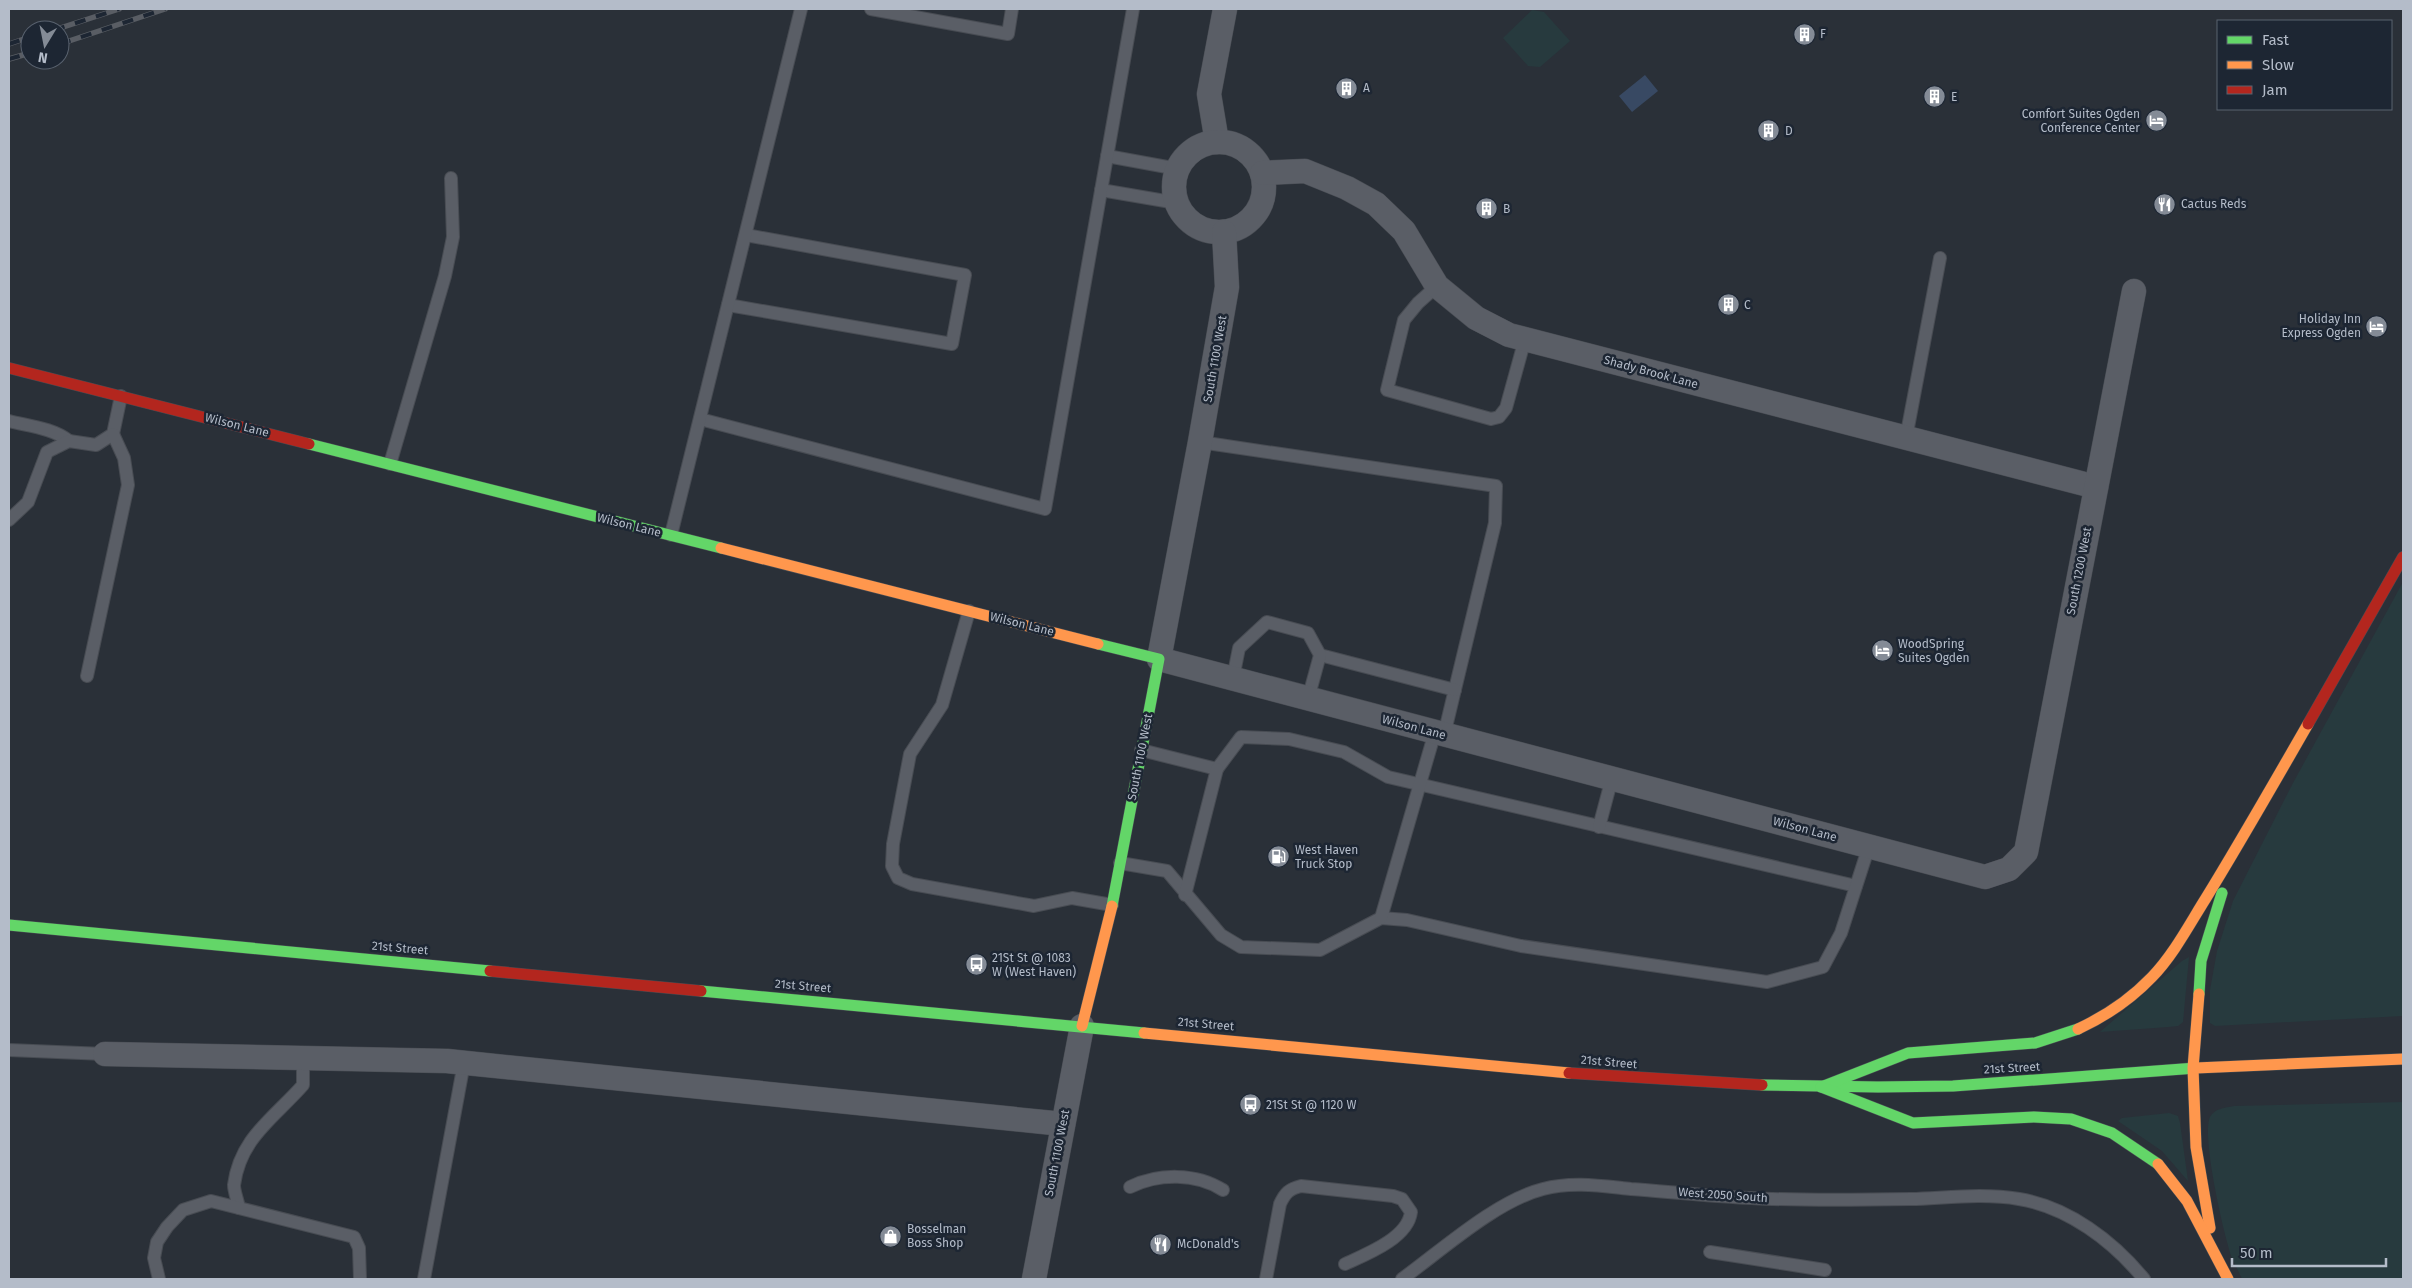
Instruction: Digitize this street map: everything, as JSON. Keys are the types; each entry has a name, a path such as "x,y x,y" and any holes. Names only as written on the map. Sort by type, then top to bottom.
{"main road":[{"name":"Wilson Lane","path":"9,368 1159,659"},
{"path":"1821,1087 1908,1053 2035,1043 2068,1034 2101,1018 2128,1000 2169,957 2242,840 2403,557"},
{"name":"South 1100 West","path":"1082,1026 1112,905 1159,659"},
{"path":"2215,1254 2196,1147 2193,1068 2201,961 2214,914 2242,840"},
{"name":"21st Street","path":"9,925 1593,1075 1694,1082 1821,1087 1920,1087 2025,1082 2193,1068 2403,1059"},
{"path":"1821,1087 1913,1123 2034,1117 2071,1119 2112,1133 2155,1161 2186,1201 2228,1279"}],"street":[{"path":"1217,142 1209,94 1225,9"},
{"path":"1217,142 1241,148 1253,158 1262,173 1264,189 1260,206 1245,224 1239,228 1224,232 1200,228 1188,220 1177,203 1174,190 1178,170 1183,160 1194,150 1217,142"},
{"name":"Shady Brook Lane","path":"1262,173 1305,171 1347,188 1376,204 1404,231 1437,286 1476,318 1509,335 2096,487"},
{"name":"South 1100 West","path":"1159,659 1227,287 1224,232"},
{"name":"South 1200 West","path":"2026,852 2134,291"},
{"name":"Wilson Lane","path":"1159,659 1985,877 2009,869 2026,852"},
{"name":"South 1100 West","path":"1034,1279 1082,1026"},
{"path":"105,1054 464,1063 1063,1124"}],"lane":[{"path":"671,536 802,9"},
{"path":"871,9 1008,34 1012,9"},
{"path":"700,419 1045,509 1132,9"},
{"path":"1107,156 1178,170"},
{"path":"390,464 445,276 453,237 451,178"},
{"path":"1101,190 1177,203"},
{"path":"728,305 952,344 964,275 746,235"},
{"path":"1906,438 1940,258"},
{"path":"1437,286 1418,303 1404,320 1387,390 1492,419 1499,417 1506,408 1525,339"},
{"path":"87,676 128,485 124,458 113,434 121,396"},
{"path":"9,421 62,436 69,441 96,445 113,434"},
{"path":"9,520 28,502 47,452 69,441"},
{"path":"1200,442 1496,486 1496,523 1455,690 1421,785 1381,918"},
{"path":"969,611 942,705 910,754 893,844 892,866 898,878 912,884 1034,906 1072,898 1112,905"},
{"path":"1233,678 1239,648 1267,622 1308,633 1320,655 1308,699"},
{"path":"1320,655 1455,690"},
{"path":"1185,895 1217,769 1241,737 1289,739 1344,752 1388,777 1856,886"},
{"path":"1141,750 1217,769"},
{"path":"1599,827 1612,778"},
{"path":"1120,863 1167,872 1221,935 1241,947 1320,950 1381,918 1408,920 1521,946 1768,982 1823,967 1842,933 1869,846"},
{"path":"9,1050 105,1054"},
{"path":"240,1208 234,1187 244,1154 251,1138 303,1085 303,1058"},
{"path":"424,1279 464,1063"},
{"path":"1130,1187 1150,1180 1182,1177 1205,1180 1223,1190"},
{"name":"West 2050 South","path":"1402,1279 1475,1225 1509,1203 1528,1194 1558,1186 1595,1185 1750,1198 1834,1200 1977,1196 2018,1199 2045,1206 2068,1216 2113,1246 2144,1279"},
{"path":"1266,1279 1280,1204 1284,1194 1290,1189 1301,1186 1393,1196 1402,1199 1411,1212 1410,1220 1406,1226 1374,1251 1345,1264"},
{"path":"159,1279 154,1258 157,1242 167,1227 183,1210 211,1200 354,1237 359,1248 360,1279"},
{"path":"1710,1252 1825,1270"}],"green space":[{"path":"1532,10 1544,12 1570,41 1540,67 1528,66 1503,38"},
{"path":"2403,582 2403,1016 2215,1026 2210,1023 2210,990 2217,951 2233,901 2293,783"},
{"path":"2189,957 2183,1022 2178,1026 2100,1032 2182,961"},
{"path":"2403,1102 2403,1279 2242,1279 2228,1246 2211,1164 2208,1127 2212,1114 2220,1109 2234,1106"},
{"path":"2169,1113 2178,1116 2180,1123 2188,1181 2162,1151 2118,1121 2122,1118"}],"water":[{"path":"1645,75 1658,91 1632,112 1619,96"}],"railway":[{"path":"70,25 119,9"},
{"path":"70,41 165,9"},
{"path":"9,44 20,40"},
{"path":"9,59 20,56"}],"traffic: fast":[{"path":"309,444 721,548"},
{"path":"1098,644 1159,659 1112,906"},
{"path":"2199,994 2201,961 2222,893"},
{"path":"9,925 490,971"},
{"path":"701,991 1144,1033"},
{"path":"1821,1087 1908,1053 2035,1043 2078,1029"},
{"path":"1762,1085 1953,1086 2196,1068"},
{"path":"1821,1087 1913,1123 2034,1117 2071,1119 2112,1133 2158,1164"}],"traffic: slow":[{"path":"721,548 1098,644"},
{"path":"2078,1029 2108,1013 2127,1000 2152,977 2167,959 2219,877 2308,724"},
{"path":"1082,1026 1112,906"},
{"path":"2199,994 2193,1068 2196,1147 2210,1228"},
{"path":"1144,1033 1569,1073"},
{"path":"2196,1068 2403,1059"},
{"path":"2158,1164 2187,1201 2228,1279"}],"traffic: jam":[{"path":"9,368 309,444"},
{"path":"2308,724 2403,557"},
{"path":"490,971 701,991"},
{"path":"1569,1073 1762,1085"}],"place":[{"name":"F","path":"1804,34"},
{"name":"A","path":"1347,88"},
{"name":"E","path":"1935,97"},
{"name":"Comfort Suites Ogden Conference Center","path":"2156,121"},
{"name":"D","path":"1769,131"},
{"name":"Cactus Reds","path":"2165,204"},
{"name":"B","path":"1487,209"},
{"name":"C","path":"1728,305"},
{"name":"Holiday Inn Express Ogden","path":"2377,326"},
{"name":"WoodSpring Suites Ogden","path":"1882,651"},
{"name":"West Haven Truck Stop","path":"1279,857"},
{"name":"21St St @ 1083 W (West Haven)","path":"976,965"},
{"name":"21St St @ 1120 W","path":"1250,1105"},
{"name":"Bosselman Boss Shop","path":"891,1236"},
{"name":"McDonald's","path":"1161,1244"}]}
